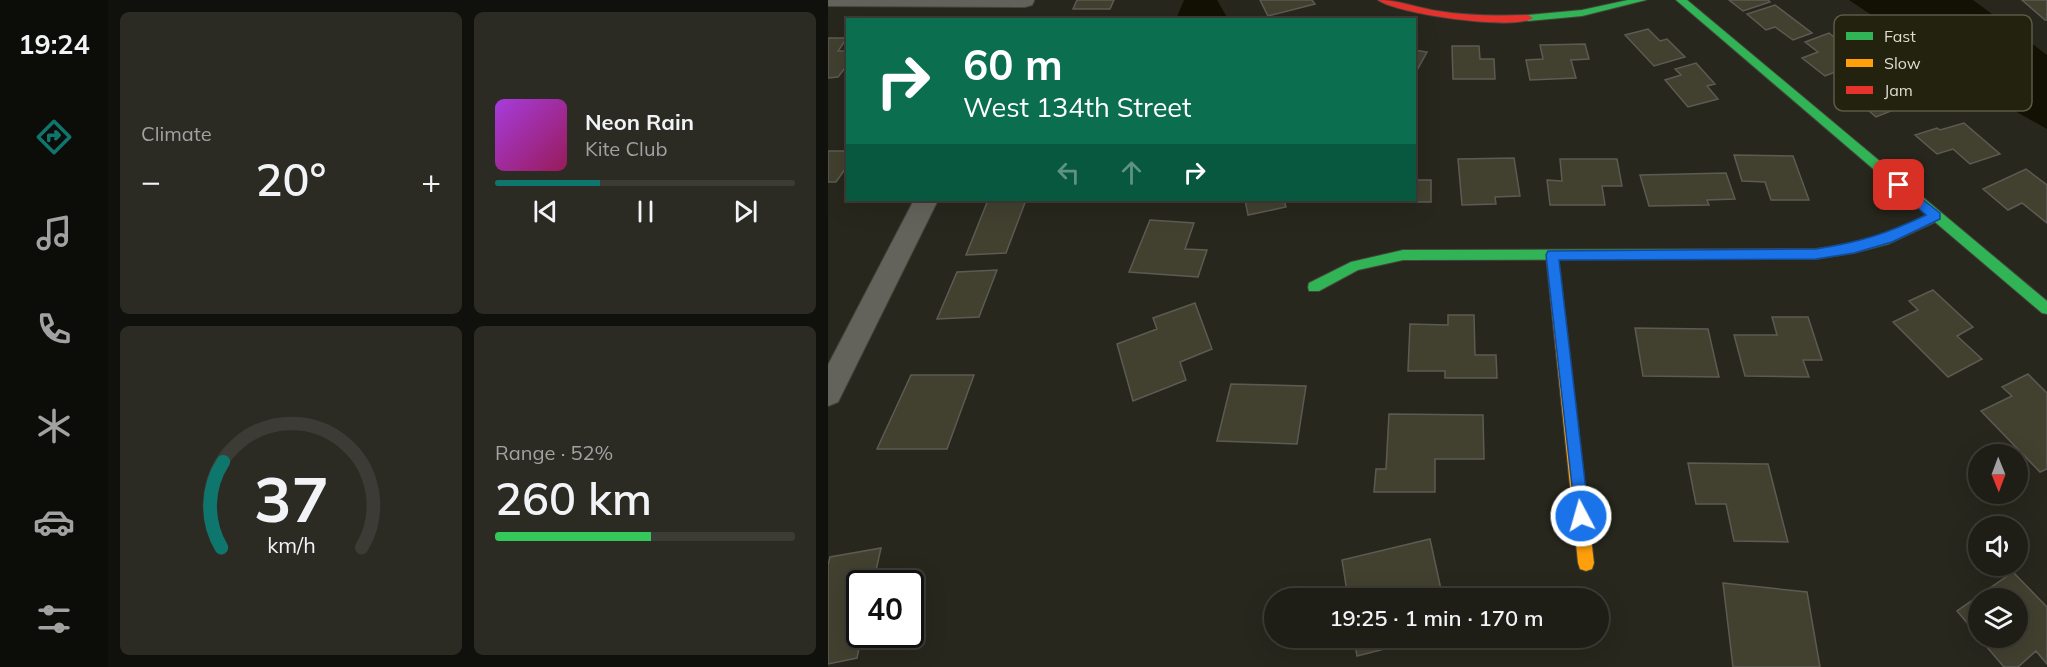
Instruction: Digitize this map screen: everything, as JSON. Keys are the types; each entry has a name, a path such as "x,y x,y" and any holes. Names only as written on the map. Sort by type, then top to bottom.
{"street":[{"path":"828,0 1025,1 1017,18"},
{"path":"1383,0 1419,12 1484,18 1556,16 1592,12 1641,0"},
{"path":"1681,0 2047,309"},
{"path":"828,393 925,201"},
{"path":"1314,287 1355,266 1403,255 1816,254 1854,248 1887,239 1936,216"},
{"path":"1552,255 1586,563"}],"shaded area":[{"path":"1184,0 1217,0 1227,18 1176,18"},
{"path":"1849,0 1973,0 1993,15 1872,15"},
{"path":"2032,44 2047,55 2047,129 2015,111 2032,111"}],"building":[{"path":"1077,0 1114,0 1110,9 1073,9"},
{"path":"1260,0 1312,0 1315,4 1268,16"},
{"path":"1729,0 1768,0 1770,2 1743,11"},
{"path":"2022,0 2047,0 2047,20 2045,20"},
{"path":"1775,5 1812,33 1793,40 1775,27 1766,30 1747,14"},
{"path":"1648,29 1660,41 1667,39 1685,57 1654,66 1625,35"},
{"path":"1829,33 1834,37 1834,73 1825,76 1802,58 1818,52 1805,42"},
{"path":"828,38 846,38 838,51 846,51 846,67 838,77 828,78"},
{"path":"1585,44 1589,59 1571,60 1576,78 1530,80 1526,60 1543,59 1540,45"},
{"path":"1452,46 1479,46 1480,59 1494,59 1495,79 1453,79"},
{"path":"1416,50 1427,52 1416,72"},
{"path":"1696,63 1715,84 1707,86 1718,99 1688,107 1665,80 1681,75 1675,69"},
{"path":"1869,111 1891,111 1876,117"},
{"path":"1964,123 2000,154 1970,164 1953,149 1937,154 1915,135 1937,128 1940,130"},
{"path":"828,151 846,151 846,168 836,182 828,182"},
{"path":"1734,155 1793,156 1809,200 1771,200 1765,182 1742,181"},
{"path":"1514,158 1520,196 1495,197 1496,204 1462,205 1458,159"},
{"path":"1560,159 1617,159 1622,186 1602,186 1605,205 1550,205 1547,180 1562,181"},
{"path":"2026,169 2047,185 2047,223 2022,203 2008,210 1983,189"},
{"path":"1726,173 1735,199 1707,200 1709,205 1649,206 1640,175"},
{"path":"1416,180 1431,180 1431,202 1388,202 1416,201"},
{"path":"988,201 1026,201 1006,253 966,255"},
{"path":"1245,201 1284,201 1286,207 1248,215"},
{"path":"1150,220 1194,223 1185,249 1207,250 1198,277 1129,272"},
{"path":"997,270 979,317 937,319 957,272"},
{"path":"1933,290 1973,327 1957,336 1982,359 1948,377 1893,322 1918,310 1909,301"},
{"path":"1195,303 1212,349 1180,362 1186,380 1133,401 1117,344 1157,329 1153,318"},
{"path":"1448,315 1474,315 1475,355 1496,355 1497,378 1445,378 1445,371 1408,371 1410,324 1448,325"},
{"path":"1772,317 1808,317 1822,360 1803,360 1809,377 1745,376 1734,335 1777,335"},
{"path":"1635,328 1708,329 1719,377 1643,376"},
{"path":"2028,374 2047,393 2047,469 2040,472 2028,460 2028,444 2013,444 1981,411 2012,396 2002,387"},
{"path":"911,375 974,375 947,449 877,449"},
{"path":"1231,384 1306,386 1297,444 1217,441"},
{"path":"1389,414 1483,415 1484,459 1435,459 1435,492 1374,492 1376,469 1386,469"},
{"path":"1688,463 1768,464 1788,542 1734,541 1726,504 1696,504"},
{"path":"1430,539 1441,588 1346,588 1342,560"},
{"path":"881,548 876,570 846,570 846,648 859,648 857,658 828,664 828,565 830,557"},
{"path":"2007,576 2017,576 2047,607 2047,664 2036,651 2018,667 2004,667 1988,648 2028,648 2028,588 1990,588"},
{"path":"1723,583 1807,592 1820,667 1733,667"},
{"path":"1968,603 1968,624 1957,611"},
{"path":"1356,648 1388,648 1357,656"}],"traffic: fast":[{"path":"1528,18 1582,13 1641,0"},
{"path":"1681,0 2047,309"},
{"path":"1314,287 1355,266 1403,255 1816,254 1854,248 1888,239 1936,216"}],"traffic: slow":[{"path":"1552,255 1586,563"}],"traffic: jam":[{"path":"1383,0 1436,14 1491,19 1528,18"}],"route":[{"path":"1581,516 1552,255 1816,254 1854,248 1887,239 1936,216 1899,185"}]}
